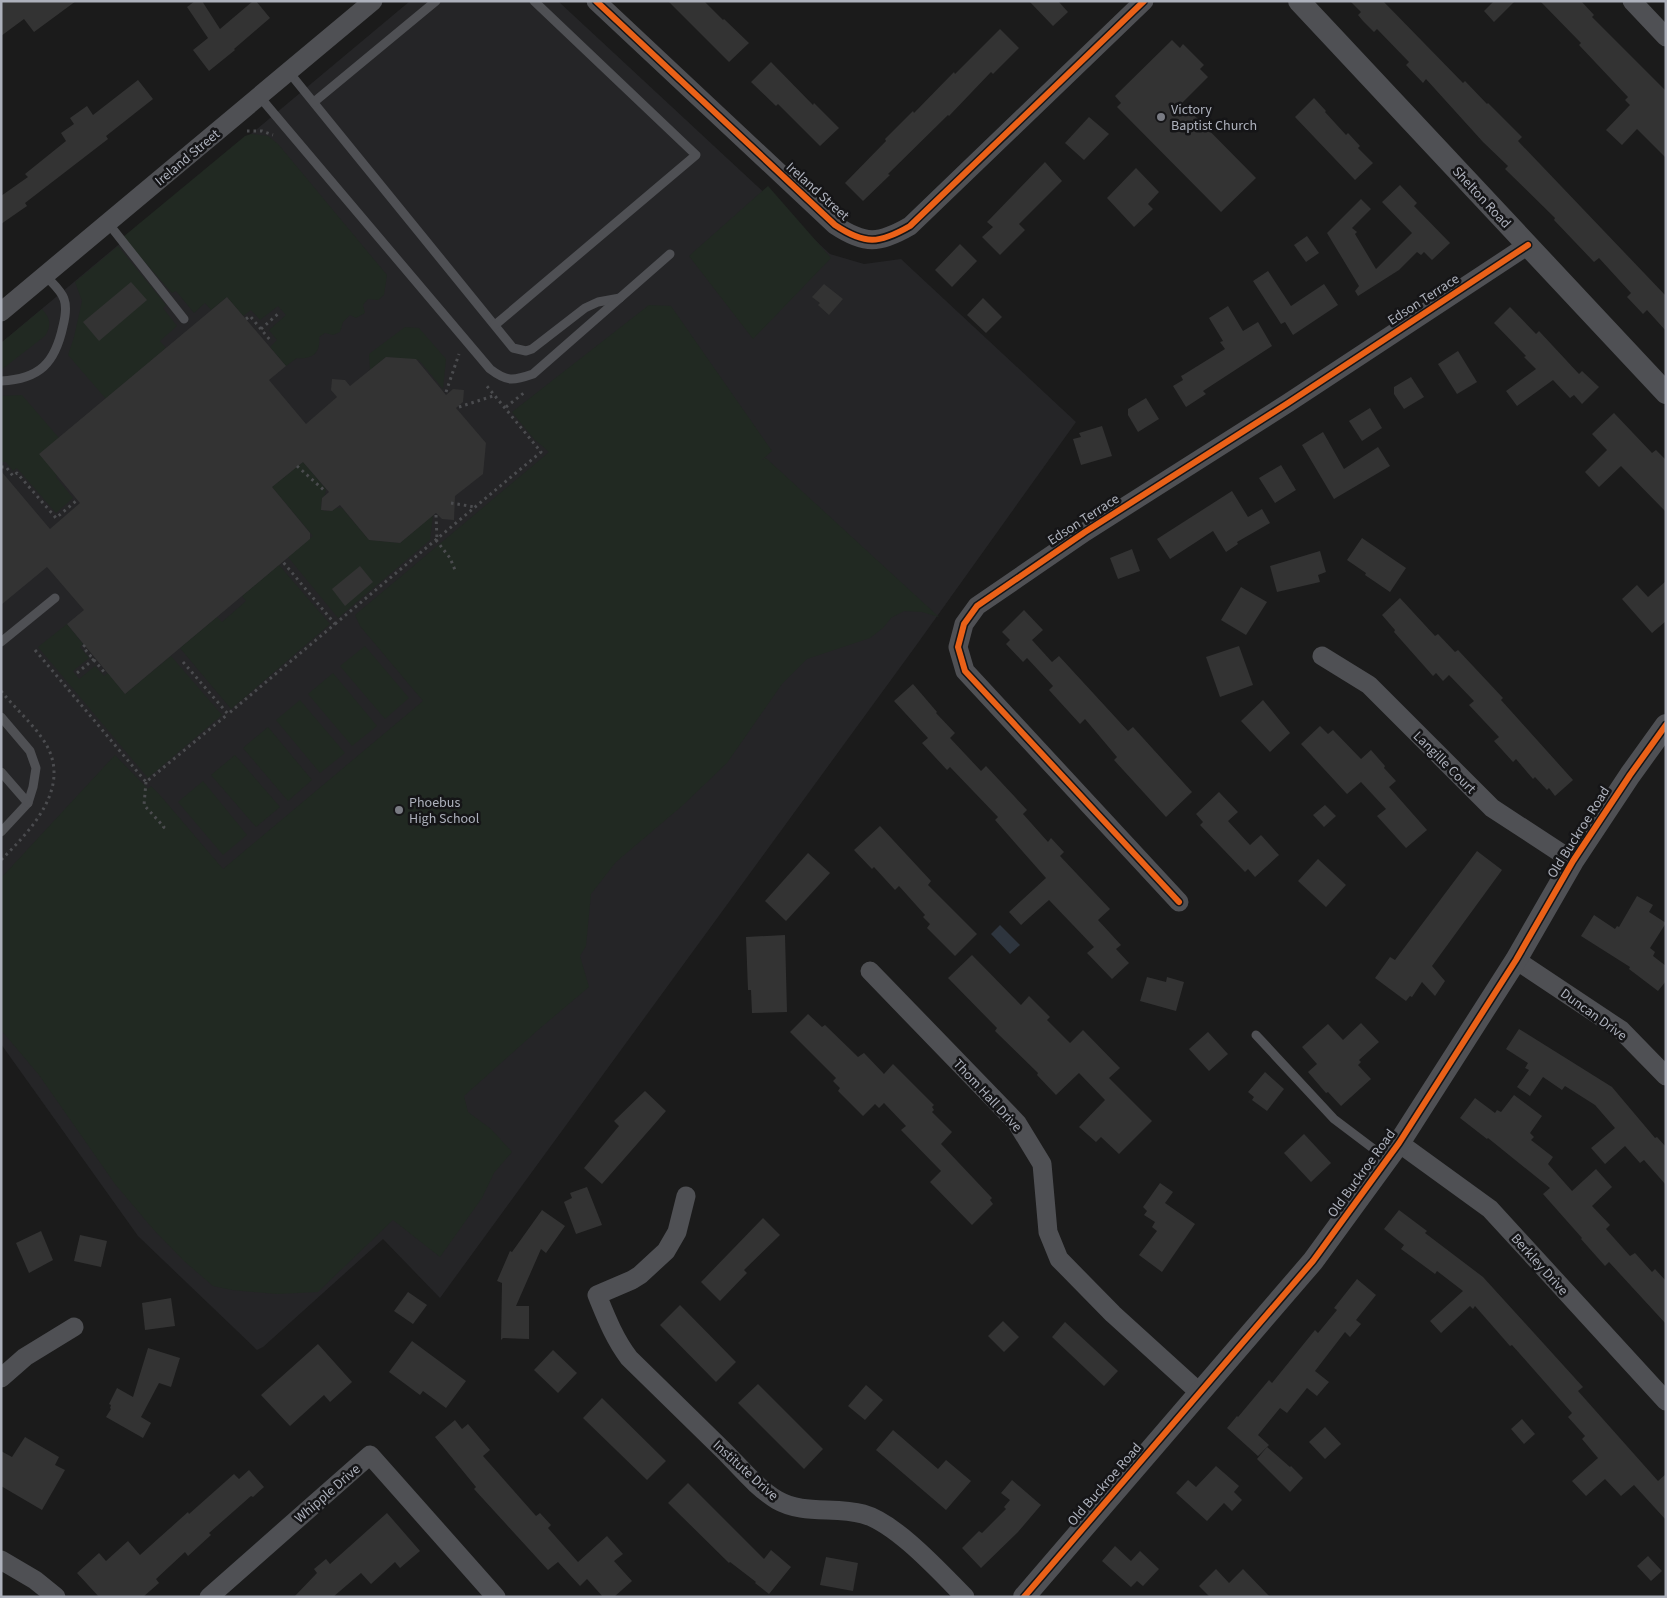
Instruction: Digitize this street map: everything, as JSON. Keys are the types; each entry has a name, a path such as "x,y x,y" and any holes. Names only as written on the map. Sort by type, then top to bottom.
{"street":[{"name":"Ireland Street","path":"1,312 373,1"},
{"name":"Ireland Street","path":"596,1 835,224 851,235 872,240 891,237 910,226 1144,1"},
{"name":"Shelton Road","path":"1299,1 1666,392"},
{"path":"1632,1 1666,37"},
{"name":"Edson Terrace","path":"1179,902 965,671 958,646 964,624 977,606 1085,532 1528,245"},
{"name":"Langille Court","path":"1322,656 1369,685 1492,808 1574,861"},
{"name":"Old Buckroe Road","path":"1024,1597 1313,1261 1393,1151 1516,960 1574,861 1630,775 1666,725"},
{"name":"Duncan Drive","path":"1516,960 1621,1030 1666,1076"},
{"name":"Thom Hall Drive","path":"870,971 1017,1123 1042,1164 1048,1232 1059,1259 1113,1314 1200,1393"},
{"name":"Berkley Drive","path":"1393,1151 1490,1209 1666,1401"},
{"name":"Institute Drive","path":"686,1196 677,1232 666,1251 632,1280 597,1294 614,1335 629,1358 768,1493 786,1504 796,1507 845,1510 878,1519 897,1532 966,1597"},
{"path":"1,1378 25,1357 74,1327"},
{"name":"Whipple Drive","path":"210,1597 370,1455 496,1597"},
{"path":"1,1560 34,1580 56,1597"}],"lane":[{"path":"314,102 436,1"},
{"path":"495,326 696,155 534,1"},
{"path":"288,71 513,348 526,351 532,349 585,308 598,302 621,298"},
{"path":"259,96 490,369 502,378 516,380 533,374 670,254"},
{"path":"108,223 184,319"},
{"path":"1,382 19,380 36,373 49,362 56,350 65,318 66,304 64,298 45,276"},
{"path":"1,642 55,598"},
{"path":"1,717 30,751 36,768 28,803 1,832"},
{"path":"1,772 28,803"},
{"path":"1256,1035 1334,1119 1393,1151"}],"path":[{"path":"261,329 279,313"},
{"path":"246,319 250,316 270,340"},
{"path":"446,392 459,353"},
{"path":"460,406 496,395"},
{"path":"146,782 541,452 506,407"},
{"path":"297,466 326,492"},
{"path":"1,467 6,467 14,476 17,473 60,521"},
{"path":"56,518 76,501"},
{"path":"451,503 476,507"},
{"path":"436,516 436,540 450,558 455,570"},
{"path":"283,562 335,624"},
{"path":"85,645 83,646 104,672"},
{"path":"35,650 146,782 144,805 164,827 161,830"},
{"path":"77,674 94,659"},
{"path":"182,662 228,714"}],"shaded area":[{"name":"Phoebus High School","path":"410,1 558,1 830,254 864,264 901,259 1076,422 915,647 440,1298 383,1239 263,1347 257,1350 138,1236 1,1044 1,343"},
{"path":"251,134 268,136 278,144 387,275 384,295 378,300 368,299 363,305 365,313 356,318 350,315 343,322 340,332 333,335 325,333 319,337 319,347 315,354 307,358 297,358 286,366 270,347 277,340 269,330 286,315 278,306 260,320 251,310 243,316 227,297 211,310 205,303 194,313 176,291 172,293 123,237 245,136"},
{"path":"768,186 831,258 753,339 689,256"},
{"path":"118,246 166,305 163,308 177,326 160,341 166,348 106,399 68,355 82,301 75,282"},
{"path":"649,305 671,306 772,451 762,460 766,458 939,617 922,612 904,611 891,618 883,628 870,638 807,659 782,684 727,763 682,806 616,862 591,894 586,946 580,956 589,987 464,1096 468,1112 491,1129 512,1152 494,1173 482,1198 440,1257 393,1220 318,1292 277,1294 232,1290 213,1286 184,1261 153,1229 115,1184 39,1075 1,1030 1,878 115,755 148,789 151,786 159,794 223,869 423,701 360,626 355,615 549,452 534,439 512,412"},
{"path":"42,309 47,315 49,322 49,328 45,336 1,370 1,343"},
{"path":"405,327 419,328 446,359 443,389 419,360 386,357 370,370 369,354"},
{"path":"22,395 59,438 56,477 73,498 56,513 17,468 13,471 6,462 1,462 1,396"},
{"path":"303,462 326,489 321,507 324,511 342,508 369,540 400,543 433,515 430,540 338,618 288,557 313,536 272,487"},
{"path":"279,565 330,624 231,709 180,648 217,617 222,622 246,601 242,596"},
{"path":"67,624 83,644 80,647 89,658 73,671 79,679 95,666 104,676 108,673 125,694 171,656 222,715 148,778 38,647"},
{"path":"365,646 409,698 385,719 340,666"},
{"path":"333,673 377,726 352,746 308,694"},
{"path":"300,700 345,753 320,773 276,720"},
{"path":"268,727 312,780 288,801 243,748"},
{"path":"235,755 280,807 256,827 211,775"},
{"path":"203,781 247,835 223,855 178,802"},
{"path":"1000,925 1020,945 1010,954 991,934"}],"building":[{"path":"1,1 76,1 34,32 24,19 1,36"},
{"path":"195,1 202,1 220,29 253,1 256,1 270,18 209,71 193,50 208,38 187,7"},
{"path":"668,1 704,1 749,43 729,62"},
{"path":"1029,1 1058,1 1068,12 1053,26"},
{"path":"1350,1 1383,1 1463,83 1465,81 1522,137 1518,141 1666,296 1666,331 1647,310 1643,314 1627,297 1631,293 1599,258 1594,262 1554,220 1555,218 1505,169 1508,166 1483,142 1426,79 1423,83 1406,65 1409,62 1377,29 1374,32 1363,21 1358,15 1361,12"},
{"path":"1494,1 1515,1 1494,22 1484,11"},
{"path":"1540,1 1581,1 1594,15 1592,17 1666,91 1666,158 1637,129 1622,145 1606,130 1630,105 1625,100 1628,97 1579,45 1581,43"},
{"path":"1000,29 1019,48 993,74 991,72 863,201 845,183 913,111 914,113"},
{"name":"Victory Baptist Church","path":"1172,40 1180,48 1183,44 1204,65 1200,69 1208,77 1182,103 1256,178 1221,212 1117,107 1121,103 1115,96"},
{"path":"771,62 813,105 814,103 839,128 820,146 778,104 776,106 751,82"},
{"path":"138,80 153,99 106,136 108,139 25,203 27,206 1,224 1,196 28,177 25,174 66,141 61,133 74,124 70,118 87,106 93,115"},
{"path":"1314,98 1346,135 1348,133 1360,146 1358,148 1373,163 1355,180 1295,117"},
{"path":"1089,117 1109,134 1084,160 1065,143"},
{"path":"1045,162 1062,181 1019,224 1025,230 1000,255 982,237 993,227 987,222"},
{"path":"1136,168 1159,192 1148,204 1153,209 1134,227 1107,198"},
{"path":"1400,185 1417,203 1414,206 1450,243 1432,260 1424,252 1421,255 1417,252 1399,270 1358,296 1355,291 1359,286 1327,233 1361,199 1371,209 1352,228 1357,232 1355,234 1376,269 1412,233 1382,202"},
{"path":"1307,236 1319,253 1306,262 1294,245"},
{"path":"960,244 977,261 952,287 935,270"},
{"path":"1268,271 1291,306 1324,284 1338,305 1293,335 1285,322 1281,324 1253,281"},
{"path":"131,282 147,300 99,341 83,322"},
{"path":"824,284 843,299 829,315 818,305 820,303 812,297"},
{"path":"227,297 286,366 269,380 306,424 337,397 331,390 332,379 345,380 350,386 386,357 416,359 446,395 453,389 464,390 463,402 456,408 486,443 483,474 455,496 454,520 442,519 436,513 400,543 369,540 340,505 332,511 321,510 322,498 329,492 303,462 272,487 310,533 310,539 125,694 67,624 84,610 47,567 1,605 1,471 50,529 80,503 39,454"},
{"path":"983,298 1002,317 986,333 967,315"},
{"path":"1228,306 1243,331 1258,322 1272,346 1203,391 1206,394 1186,407 1173,386 1183,380 1181,376 1225,349 1220,342 1223,341 1209,318"},
{"path":"1510,307 1536,334 1539,331 1579,374 1582,371 1599,387 1582,404 1574,395 1570,398 1553,380 1517,406 1506,391 1536,369 1494,323"},
{"path":"1458,351 1477,382 1457,394 1438,364"},
{"path":"1411,377 1424,397 1404,409 1394,394 1394,387"},
{"path":"1146,398 1159,419 1138,432 1128,415 1128,409"},
{"path":"1370,408 1382,428 1362,441 1349,421"},
{"path":"1614,413 1652,453 1656,450 1666,460 1666,512 1621,466 1599,487 1585,472 1607,450 1592,434"},
{"path":"1102,426 1112,456 1081,465 1073,439 1081,437 1079,433"},
{"path":"1323,432 1344,469 1378,447 1390,466 1334,499 1302,445"},
{"path":"1281,465 1296,490 1275,503 1259,478"},
{"path":"1232,491 1248,517 1262,509 1270,523 1237,542 1238,544 1226,552 1213,531 1170,559 1157,539"},
{"path":"1362,538 1406,568 1390,592 1347,560"},
{"path":"1132,549 1140,571 1118,579 1110,558"},
{"path":"1320,551 1326,572 1318,575 1320,582 1277,592 1270,566"},
{"path":"360,566 373,582 345,606 332,589"},
{"path":"1666,581 1666,621 1652,633 1622,599 1637,585 1648,597"},
{"path":"1241,587 1267,602 1246,635 1221,620"},
{"path":"1400,598 1435,636 1438,634 1455,652 1458,650 1503,698 1501,700 1573,780 1555,796 1549,788 1547,790 1535,777 1533,779 1516,759 1513,762 1494,741 1499,737 1469,705 1474,701 1449,675 1443,681 1436,673 1433,676 1394,632 1395,630 1382,615"},
{"path":"1024,610 1043,630 1032,640 1052,662 1059,656 1128,731 1133,727 1192,792 1166,817 1114,760 1117,757 1085,719 1080,724 1049,690 1053,686 1027,658 1023,662 1006,644 1010,640 1002,632"},
{"path":"1239,646 1253,685 1220,697 1206,657"},
{"path":"913,684 955,733 950,738 981,771 986,766 1027,810 1023,814 1048,842 1051,838 1064,852 1060,856 1110,909 1098,920 1121,945 1116,949 1129,963 1112,979 1087,953 1094,947 1049,900 1021,925 1009,912 1046,878 995,820 998,817 950,767 947,770 922,743 928,738 894,701"},
{"path":"1263,700 1290,733 1270,752 1241,721"},
{"path":"1320,726 1328,734 1333,730 1361,759 1371,750 1396,781 1389,787 1427,830 1406,848 1377,816 1386,809 1361,782 1347,794 1301,744"},
{"path":"1219,792 1238,812 1228,821 1250,845 1261,835 1279,855 1255,877 1248,869 1245,872 1200,825 1203,822 1196,814"},
{"path":"1325,805 1336,816 1324,827 1313,815"},
{"path":"880,826 931,881 928,885 977,934 955,956 927,928 930,924 923,917 925,915 899,886 895,890 874,867 872,869 854,850"},
{"path":"1477,851 1502,870 1432,966 1445,981 1435,996 1422,982 1412,997 1410,996 1406,1001 1375,978 1390,957 1395,960"},
{"path":"808,853 830,873 786,921 765,901"},
{"path":"1318,859 1346,885 1326,907 1298,881"},
{"path":"1637,896 1653,905 1649,912 1666,923 1650,948 1655,952 1653,956 1666,966 1666,981 1658,991 1629,969 1630,967 1581,936 1594,915 1615,929 1617,926 1619,927"},
{"path":"785,935 787,1012 752,1013 751,990 748,990 746,937"},
{"path":"972,955 1021,1005 1029,996 1050,1017 1047,1020 1070,1043 1083,1030 1120,1068 1109,1078 1152,1121 1119,1154 1101,1137 1096,1142 1079,1127 1105,1100 1079,1073 1056,1095 1037,1075 1038,1073 995,1031 997,1028 948,978"},
{"path":"1147,977 1166,982 1167,977 1184,982 1176,1011 1140,1001"},
{"path":"808,1014 822,1027 825,1025 858,1057 864,1053 884,1074 893,1064 934,1105 932,1112 952,1132 941,1144 992,1198 990,1200 993,1204 972,1225 930,1182 941,1171 901,1130 906,1126 884,1103 879,1108 875,1104 863,1116 838,1091 840,1088 833,1081 836,1078 790,1032"},
{"path":"1361,1023 1379,1042 1359,1060 1361,1062 1358,1065 1371,1079 1341,1106 1328,1092 1326,1093 1308,1072 1317,1064 1302,1047 1328,1024 1343,1040"},
{"path":"1519,1029 1612,1087 1655,1138 1657,1137 1666,1147 1666,1185 1644,1160 1640,1163 1625,1146 1605,1164 1591,1148 1615,1128 1595,1105 1565,1086 1562,1090 1543,1077 1530,1096 1517,1087 1529,1070 1525,1068 1528,1063 1506,1049"},
{"path":"1208,1032 1228,1054 1209,1071 1189,1049"},
{"path":"1265,1072 1284,1089 1267,1111 1252,1100 1254,1097 1248,1092"},
{"path":"645,1091 666,1111 602,1184 584,1168 619,1126 614,1121"},
{"path":"1514,1095 1542,1116 1530,1133 1534,1137 1531,1140 1553,1157 1548,1164 1572,1191 1596,1169 1612,1187 1592,1206 1610,1225 1606,1229 1630,1256 1635,1253 1652,1272 1655,1269 1666,1281 1666,1324 1609,1262 1605,1266 1581,1239 1543,1194 1550,1188 1460,1118 1475,1098 1495,1113 1497,1110 1501,1112"},
{"path":"1304,1134 1331,1163 1311,1182 1284,1153"},
{"path":"1160,1183 1173,1192 1165,1203 1195,1224 1162,1272 1139,1255 1157,1231 1152,1227 1155,1222 1144,1215 1147,1211 1143,1207"},
{"path":"587,1187 602,1225 576,1234 564,1202 572,1198 570,1193"},
{"path":"542,1210 565,1226 546,1253 541,1249 516,1306 529,1306 529,1339 503,1338 501,1340 502,1283 497,1281 510,1251 512,1252"},
{"path":"1399,1210 1427,1231 1425,1233 1483,1277 1583,1387 1578,1391 1658,1481 1666,1474 1666,1520 1634,1485 1621,1496 1605,1479 1586,1496 1572,1481 1598,1458 1582,1439 1585,1436 1568,1417 1572,1413 1475,1306 1473,1309 1470,1306 1441,1333 1430,1321 1463,1291 1437,1271 1435,1274 1401,1249 1404,1245 1384,1229"},
{"path":"763,1218 780,1235 744,1270 747,1273 720,1301 701,1282"},
{"path":"41,1231 53,1260 29,1273 16,1243"},
{"path":"80,1235 107,1241 101,1267 74,1261"},
{"path":"1357,1279 1376,1295 1356,1320 1361,1324 1350,1337 1345,1332 1315,1371 1329,1382 1317,1396 1307,1388 1287,1413 1280,1408 1258,1435 1269,1445 1258,1456 1227,1428 1269,1380 1272,1383 1315,1330 1318,1333 1337,1310 1334,1308"},
{"path":"408,1292 427,1305 413,1324 394,1311"},
{"path":"171,1298 175,1326 145,1330 142,1303"},
{"path":"680,1305 736,1362 716,1382 660,1325"},
{"path":"1003,1321 1019,1337 1004,1352 988,1336"},
{"path":"1065,1322 1118,1371 1104,1386 1052,1337"},
{"path":"412,1341 466,1381 446,1408 423,1391 420,1395 389,1372"},
{"path":"318,1344 352,1382 330,1402 324,1395 290,1426 261,1395"},
{"path":"148,1348 180,1358 171,1387 159,1383 141,1417 151,1423 143,1438 106,1417 111,1409 109,1404 117,1388 133,1397"},
{"path":"553,1350 577,1373 558,1393 534,1370"},
{"path":"758,1384 823,1449 804,1469 738,1403"},
{"path":"866,1385 883,1400 865,1420 848,1406"},
{"path":"602,1398 666,1461 647,1480 583,1418"},
{"path":"1522,1419 1535,1434 1524,1444 1511,1429"},
{"path":"455,1420 462,1429 468,1424 490,1450 483,1456 536,1516 540,1513 551,1525 548,1528 578,1562 607,1536 623,1554 614,1561 632,1581 614,1597 603,1597 587,1579 580,1586 558,1562 548,1570 474,1489 476,1487 435,1437"},
{"path":"1325,1427 1341,1444 1325,1459 1309,1442"},
{"path":"893,1430 938,1469 946,1460 971,1481 946,1510 876,1450"},
{"path":"25,1437 59,1457 55,1465 65,1470 42,1510 1,1486 1,1451 12,1457"},
{"path":"1267,1447 1303,1478 1290,1492 1257,1459"},
{"path":"1216,1466 1239,1486 1234,1492 1242,1500 1232,1511 1224,1503 1207,1521 1176,1493 1188,1480 1196,1487"},
{"path":"249,1470 264,1487 209,1533 211,1535 188,1556 185,1552 156,1579 159,1583 143,1597 99,1597 77,1573 99,1553 106,1561 128,1541 140,1555 234,1474 239,1479"},
{"path":"1012,1480 1041,1505 1018,1532 981,1568 962,1548 979,1531 982,1533 1006,1509 1004,1507 1010,1500 1001,1493"},
{"path":"688,1483 764,1559 771,1550 791,1567 769,1594 756,1582 729,1563 668,1503"},
{"path":"387,1513 420,1551 400,1568 395,1562 371,1584 361,1573 333,1597 294,1597 317,1573 314,1569 326,1559 330,1564"},
{"path":"1115,1546 1131,1561 1140,1551 1159,1569 1143,1586 1137,1581 1131,1587 1102,1561"},
{"path":"1648,1556 1662,1571 1651,1581 1637,1566"},
{"path":"826,1557 858,1563 853,1591 820,1585"},
{"path":"1216,1569 1229,1583 1243,1569 1270,1597 1210,1597 1199,1586"}],"cycle path":[{"path":"596,1 835,225 855,236 872,240 881,239 910,226 1144,1"},
{"path":"1179,902 965,671 958,647 964,624 977,606 1085,532 1288,403 1528,245"},
{"path":"1024,1597 1313,1261 1399,1143 1516,960 1573,861 1666,725"}],"place":[{"name":"Victory Baptist Church","path":"1161,117"},
{"name":"Phoebus High School","path":"399,810"}]}
